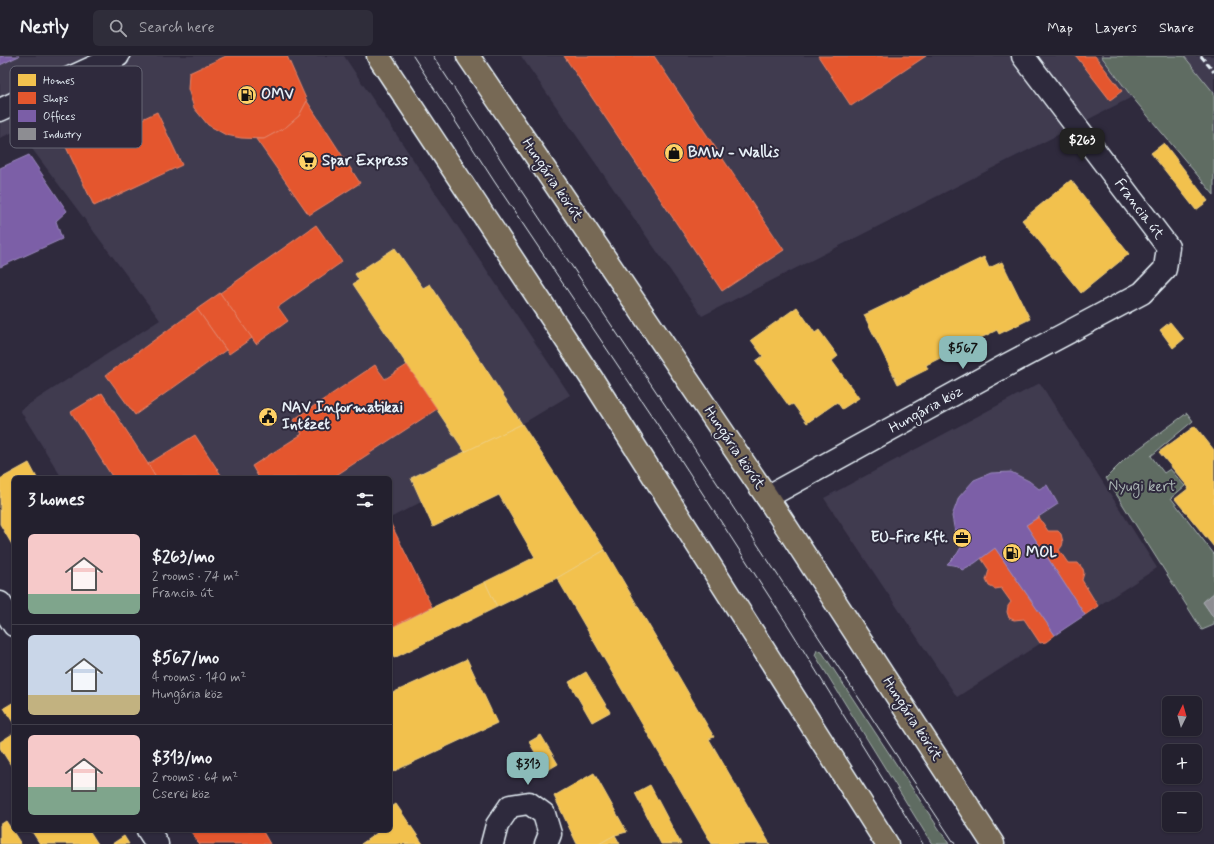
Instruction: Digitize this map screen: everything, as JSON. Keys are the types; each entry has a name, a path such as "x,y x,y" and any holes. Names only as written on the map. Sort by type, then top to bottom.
{"main road":[{"path":"378,56 592,379 887,844"},
{"name":"Hungária körút","path":"468,56 766,497 993,844"}],"street":[{"path":"96,66 118,56"},
{"name":"Francia út","path":"1024,56 1168,247"},
{"path":"0,110 10,105"},
{"name":"Hungária köz","path":"766,497 1142,293 1165,269 1168,247"},
{"path":"0,604 12,622"},
{"path":"492,844 496,825 510,806 529,803 544,814 550,834 546,844"},
{"path":"149,832 157,844"}],"shaded area":[{"path":"0,56 344,56 570,395 522,424 411,478 421,502 392,517 392,476 61,476 20,410 160,320 31,148 142,148 142,66 10,66 10,134 0,138"},
{"path":"521,56 1100,56 1132,97 702,316"},
{"path":"1184,56 1214,56 1214,93"},
{"path":"1040,383 1157,568 957,697 824,498"}],"green space":[{"path":"1101,56 1184,56 1214,93 1214,195 1132,97"},
{"name":"Nyugi kert","path":"1187,413 1193,421 1151,456 1164,473 1170,469 1185,486 1171,498 1214,554 1214,593 1203,602 1214,618 1214,625 1202,630 1106,478 1126,458"},
{"path":"817,650 822,652 949,844 932,844 815,655"}],"building: Homes":[{"path":"1164,143 1208,201 1196,210 1151,153"},
{"path":"1071,180 1129,254 1081,293 1022,220"},
{"path":"395,248 423,288 430,284 522,424 465,452 353,284 359,280 355,274"},
{"path":"984,257 989,268 1002,262 1030,319 999,334 997,330 926,365 928,369 898,384 864,315"},
{"path":"797,307 815,333 819,330 838,356 832,361 859,398 842,409 837,402 807,423 793,404 789,406 756,361 763,356 751,340"},
{"path":"1170,322 1184,339 1173,348 1160,330"},
{"path":"522,424 605,550 557,578 497,607 485,582 535,557 499,495 433,527 411,478"},
{"path":"1195,426 1214,450 1214,547 1175,499 1189,488 1159,452"},
{"path":"29,463 36,476 12,476 12,545 0,524 0,479"},
{"path":"605,550 714,737 709,739 770,844 712,844 557,578"},
{"path":"485,582 497,607 394,658 392,654 392,627"},
{"path":"467,659 497,723 392,772 392,693"},
{"path":"586,672 610,712 592,722 569,682"},
{"path":"12,703 12,721 4,708"},
{"path":"12,734 12,767 0,748 0,742"},
{"path":"541,735 558,764 546,771 529,742"},
{"path":"594,773 627,832 615,835 599,844 577,844 554,796"},
{"path":"650,785 681,844 661,844 635,793"},
{"path":"396,804 423,844 361,844 376,832 392,832 392,807"},
{"path":"6,821 21,844 0,844 0,825"},
{"path":"32,832 90,832 98,844 40,844"},
{"path":"615,835 620,844 599,844"},
{"path":"124,836 129,844 112,844"}],"building: Shops":[{"name":"OMV","path":"226,56 287,56 307,101 299,116 286,127 264,139 241,138 226,135 208,125 194,108 188,89 189,73"},
{"name":"BMW - Wallis","path":"564,56 654,56 784,250 722,291"},
{"path":"818,56 926,56 851,106"},
{"path":"1076,56 1095,56 1122,91 1110,100"},
{"name":"Spar Express","path":"307,101 360,183 309,215 256,139 264,139 286,127 299,116"},
{"path":"157,112 182,165 94,206 66,148 142,148 142,119"},
{"path":"316,225 342,262 278,307 288,321 256,344 220,293"},
{"path":"220,293 252,338 229,354 197,309"},
{"path":"197,309 226,350 135,415 106,375"},
{"path":"375,365 385,379 407,365 437,409 335,476 258,476 252,466 302,434 293,420"},
{"path":"102,393 155,476 112,476 71,412"},
{"path":"195,435 222,476 155,476 148,464"},
{"path":"1039,517 1048,531 1058,531 1061,534 1063,542 1059,550 1068,563 1078,563 1083,569 1084,573 1082,580 1098,606 1085,615 1026,525"},
{"path":"392,526 432,607 392,627"},
{"path":"995,548 1055,635 1046,642 1040,643 1024,619 1014,620 1009,618 1007,612 1008,606 1011,602 1001,588 995,589 989,586 986,580 989,570 981,558"},
{"path":"191,832 263,832 270,844 199,844"}],"building: Offices":[{"path":"0,56 19,56 0,65"},
{"path":"29,155 67,211 56,221 62,239 0,267 0,168"},
{"path":"1011,472 1029,481 1039,489 1047,485 1058,504 1026,525 1085,615 1055,635 995,548 975,563 962,570 958,566 947,564 957,554 963,544 956,538 952,516 959,497 974,480 991,473"}],"building: Industry":[{"path":"1214,593 1214,618 1203,602"}],"tram line":[{"path":"413,56 494,181 670,443 789,627 923,844"},
{"path":"433,56 955,844"}],"railway":[{"path":"1201,56 1214,72"}],"place":[{"name":"OMV","path":"247,95"},
{"name":"BMW - Wallis","path":"674,153"},
{"name":"Spar Express","path":"308,161"},
{"name":"NAV Informatikai Intézet","path":"268,417"},
{"name":"EU-Fire Kft.","path":"962,538"},
{"name":"MOL","path":"1012,553"}]}
